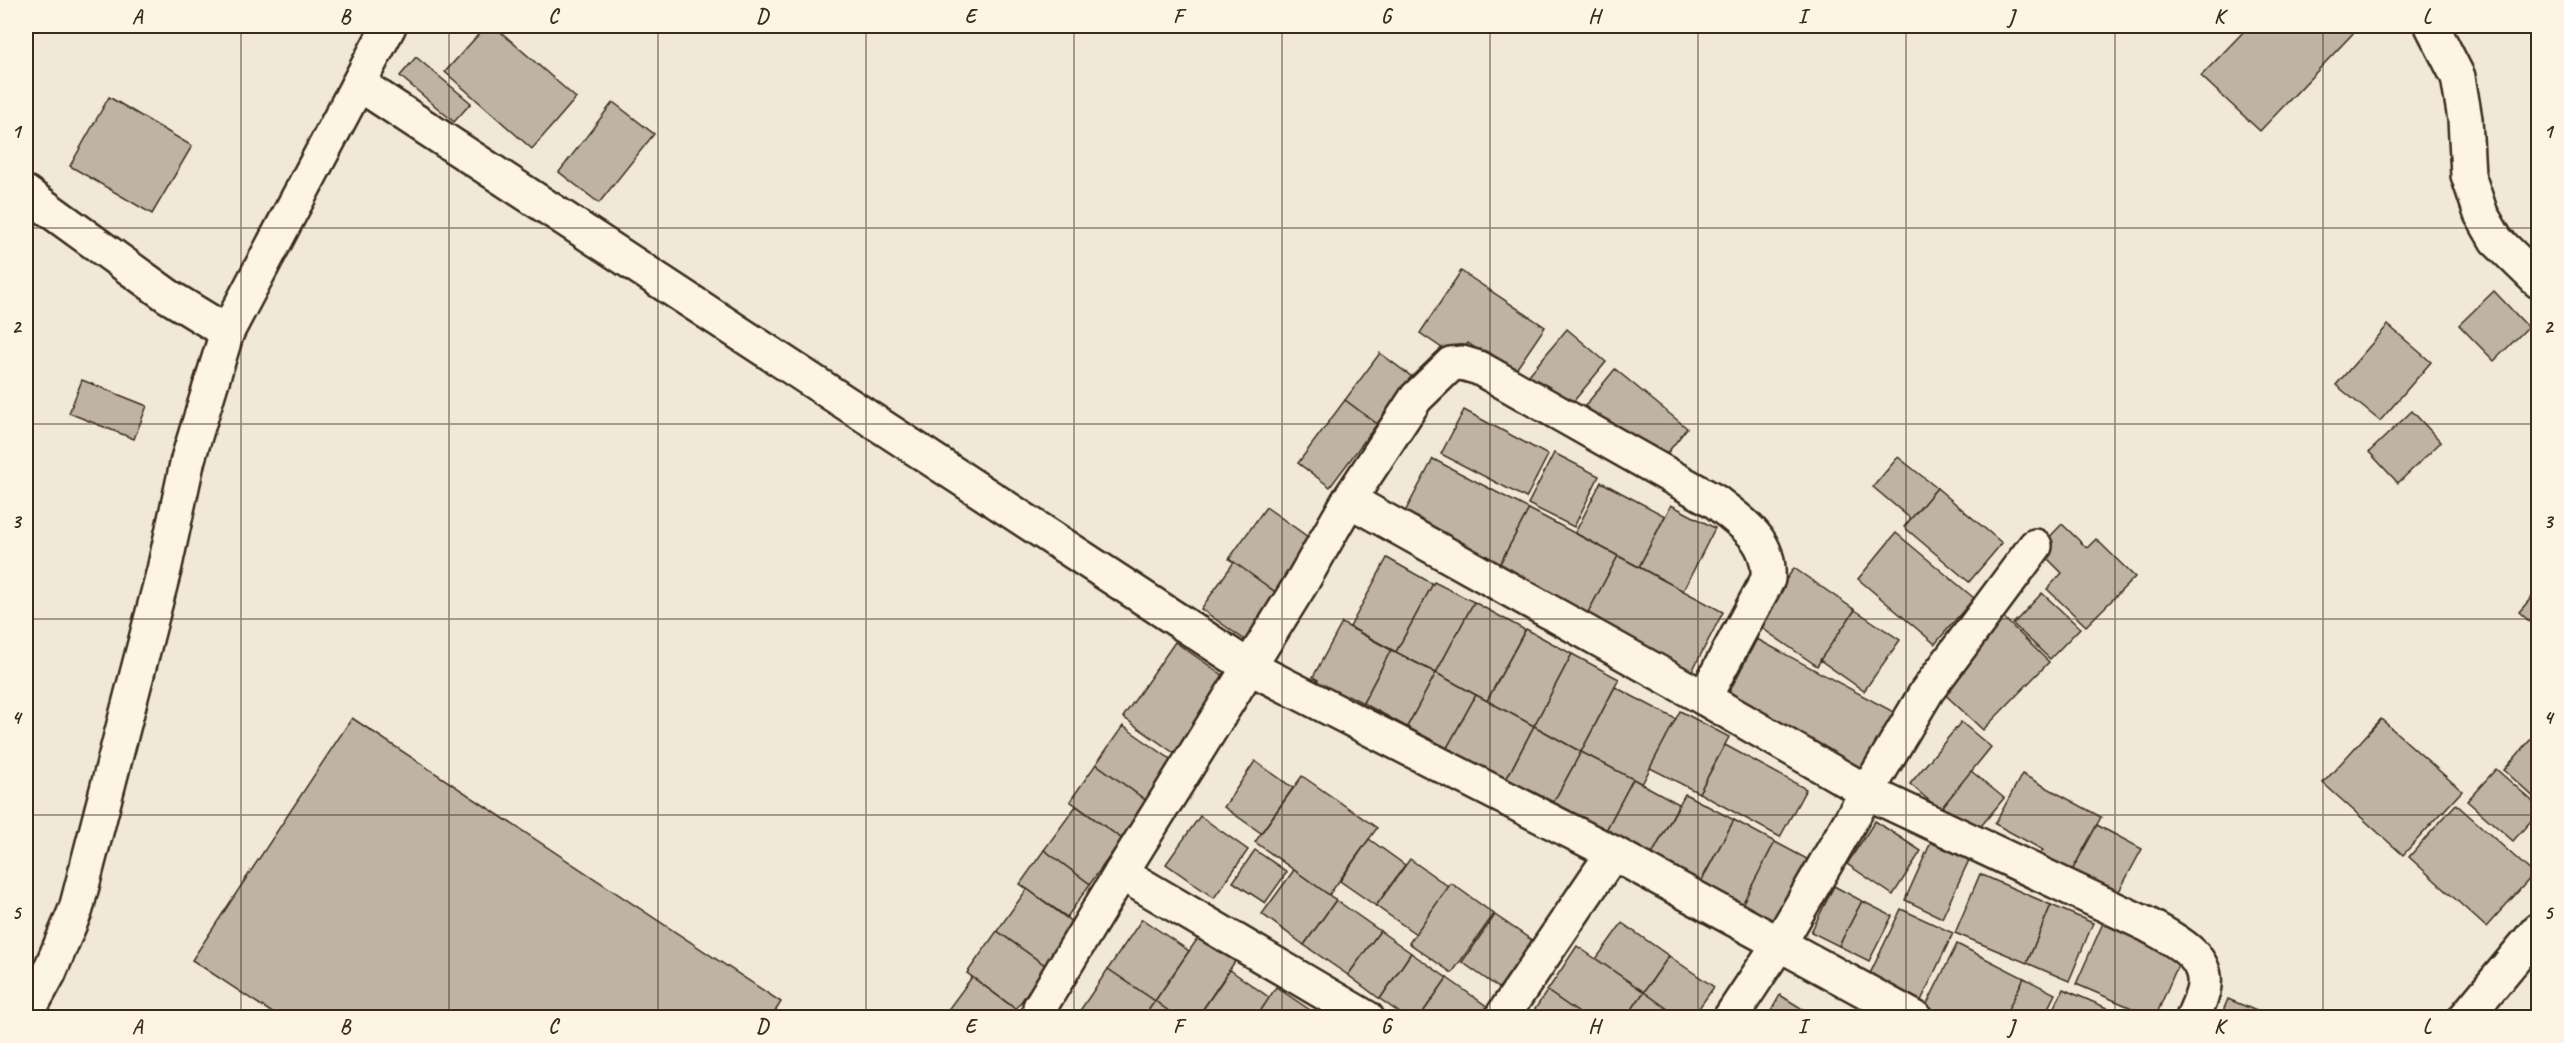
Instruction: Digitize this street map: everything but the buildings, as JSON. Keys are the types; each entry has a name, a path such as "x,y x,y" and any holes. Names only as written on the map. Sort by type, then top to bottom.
{"street":[{"path":"26,1015 49,973 76,909 164,570 188,459 227,332 389,26"},
{"path":"2432,26 2458,77 2465,119 2468,175 2481,214 2496,240 2538,281"},
{"path":"359,84 1249,667 1613,854 1915,1017"},
{"path":"26,193 168,296 227,332"},
{"path":"1040,1017 1040,1008 1349,500 1416,398 1450,364 1462,363 1479,368 1716,502 1749,529 1762,544 1769,563 1768,579 1704,698"},
{"path":"1349,500 1704,698 1867,792 2137,920 2181,945 2199,961 2204,973 2204,990 2193,1017"},
{"path":"1730,1017 1779,944 1927,691 2035,546"},
{"path":"1501,1017 1613,854"},
{"path":"1121,873 1367,1017"},
{"path":"2465,1017 2538,930"}]}
